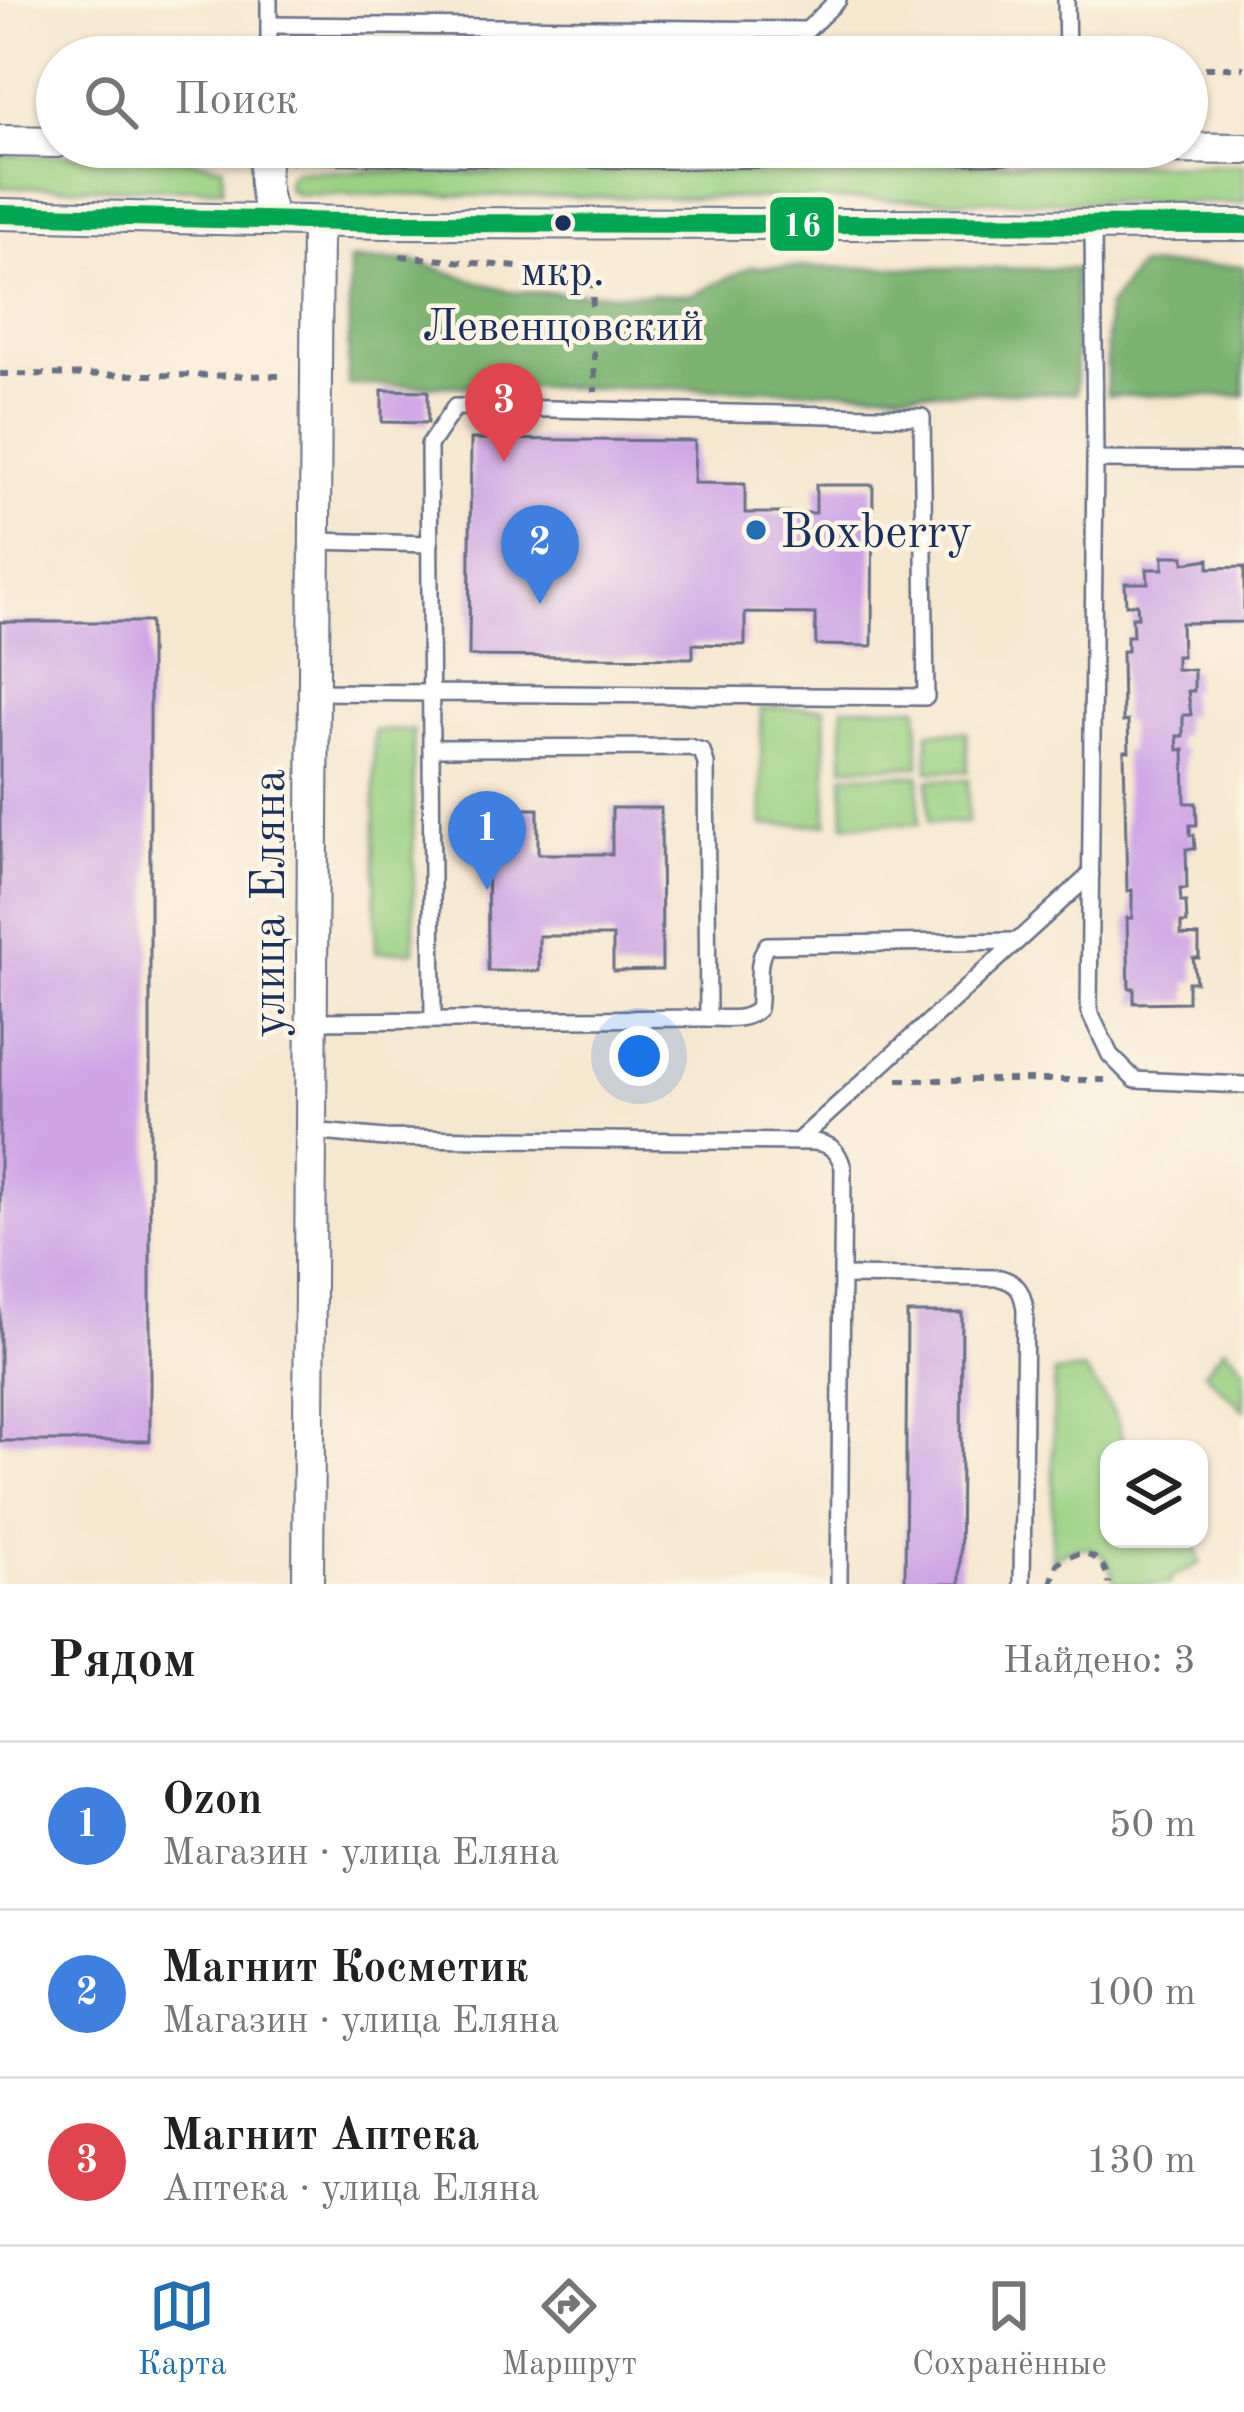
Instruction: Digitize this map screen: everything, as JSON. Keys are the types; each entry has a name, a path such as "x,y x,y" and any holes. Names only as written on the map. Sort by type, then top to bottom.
{"street":[{"path":"0,141 36,142"},
{"path":"1208,149 1244,149"},
{"path":"264,168 274,220"},
{"path":"0,214 386,223 1244,225"},
{"name":"улица Еляна","path":"308,1584 317,222"}],"lane":[{"path":"269,0 269,36"},
{"path":"269,25 807,30 838,0"},
{"path":"1066,0 1067,36"},
{"path":"1093,224 1089,1011 1110,1055 1135,1080 1244,1085"},
{"path":"314,692 430,693 926,697 922,417 455,407 429,445 430,693 433,1020"},
{"path":"1095,460 1244,461"},
{"path":"315,541 430,544"},
{"path":"431,748 689,747 702,752 706,764 708,1018"},
{"path":"797,1142 1090,874"},
{"path":"312,1021 742,1018 758,1009 761,952 767,944 1014,941"},
{"path":"311,1130 385,1138 827,1144 843,1168 839,1584"},
{"path":"842,1276 1000,1278 1013,1282 1022,1293 1022,1584"}],"path":[{"path":"1208,68 1244,68"},
{"path":"386,223 384,254 592,274 596,410"},
{"path":"0,374 316,376"},
{"path":"864,1081 1135,1080"},
{"path":"1052,1584 1057,1564 1084,1553 1102,1562 1109,1584"}],"green space":[{"path":"0,155 36,155 36,168 223,168 223,189 0,187"},
{"path":"1244,165 1244,203 296,194 287,182 296,171 535,173 589,168"},
{"path":"350,260 414,261 510,292 692,295 751,267 1075,269 1076,393 348,385"},
{"path":"1138,266 1244,266 1244,396 1107,395 1107,308"},
{"path":"843,707 918,707 919,766 843,767"},
{"path":"761,708 825,708 827,824 762,825"},
{"path":"413,730 414,951 376,952 374,731"},
{"path":"928,732 967,732 968,771 928,771"},
{"path":"843,775 919,775 919,824 844,824"},
{"path":"928,780 968,780 968,823 929,823"},
{"path":"1225,1347 1244,1367 1244,1410 1204,1372"},
{"path":"1084,1370 1115,1415 1122,1436 1123,1440 1100,1440 1100,1548 1196,1548 1201,1563 1171,1578 1170,1584 1114,1584 1107,1561 1084,1547 1052,1560 1054,1373"}],"building":[{"path":"382,390 428,391 428,423 382,422"},
{"path":"471,439 695,441 694,483 745,484 745,513 816,513 816,485 873,485 872,646 816,645 815,614 745,613 745,645 693,644 693,658 469,656"},
{"path":"1163,556 1184,556 1184,563 1209,559 1209,568 1244,567 1244,622 1181,623 1182,656 1176,656 1176,669 1194,670 1194,691 1188,691 1191,715 1183,715 1178,750 1184,749 1185,803 1196,803 1197,825 1190,825 1195,849 1186,849 1187,889 1180,889 1187,923 1181,923 1181,935 1199,936 1199,958 1193,958 1196,982 1188,982 1188,1002 1134,1003 1134,988 1129,988 1127,918 1132,918 1132,890 1127,891 1124,751 1129,751 1128,721 1123,722 1122,651 1127,651 1127,636 1133,636 1132,617 1138,617 1137,604 1126,605 1125,583 1148,583 1147,569 1163,569"},
{"path":"0,622 150,622 150,1441 0,1441"},
{"path":"612,808 661,808 662,970 613,971 613,936 539,936 539,971 488,971 487,809 538,809 538,854 612,854"},
{"path":"907,1313 962,1313 960,1584 905,1584"}],"transit line":[{"name":"16","path":"0,214 386,223 1244,225"}],"place":[{"name":"мкр. Левенцовский","path":"563,223"},
{"name":"Магнит Аптека","path":"504,462"},
{"name":"Boxberry","path":"756,530"},
{"name":"Магнит Косметик","path":"540,604"},
{"name":"Ozon","path":"487,890"}]}
